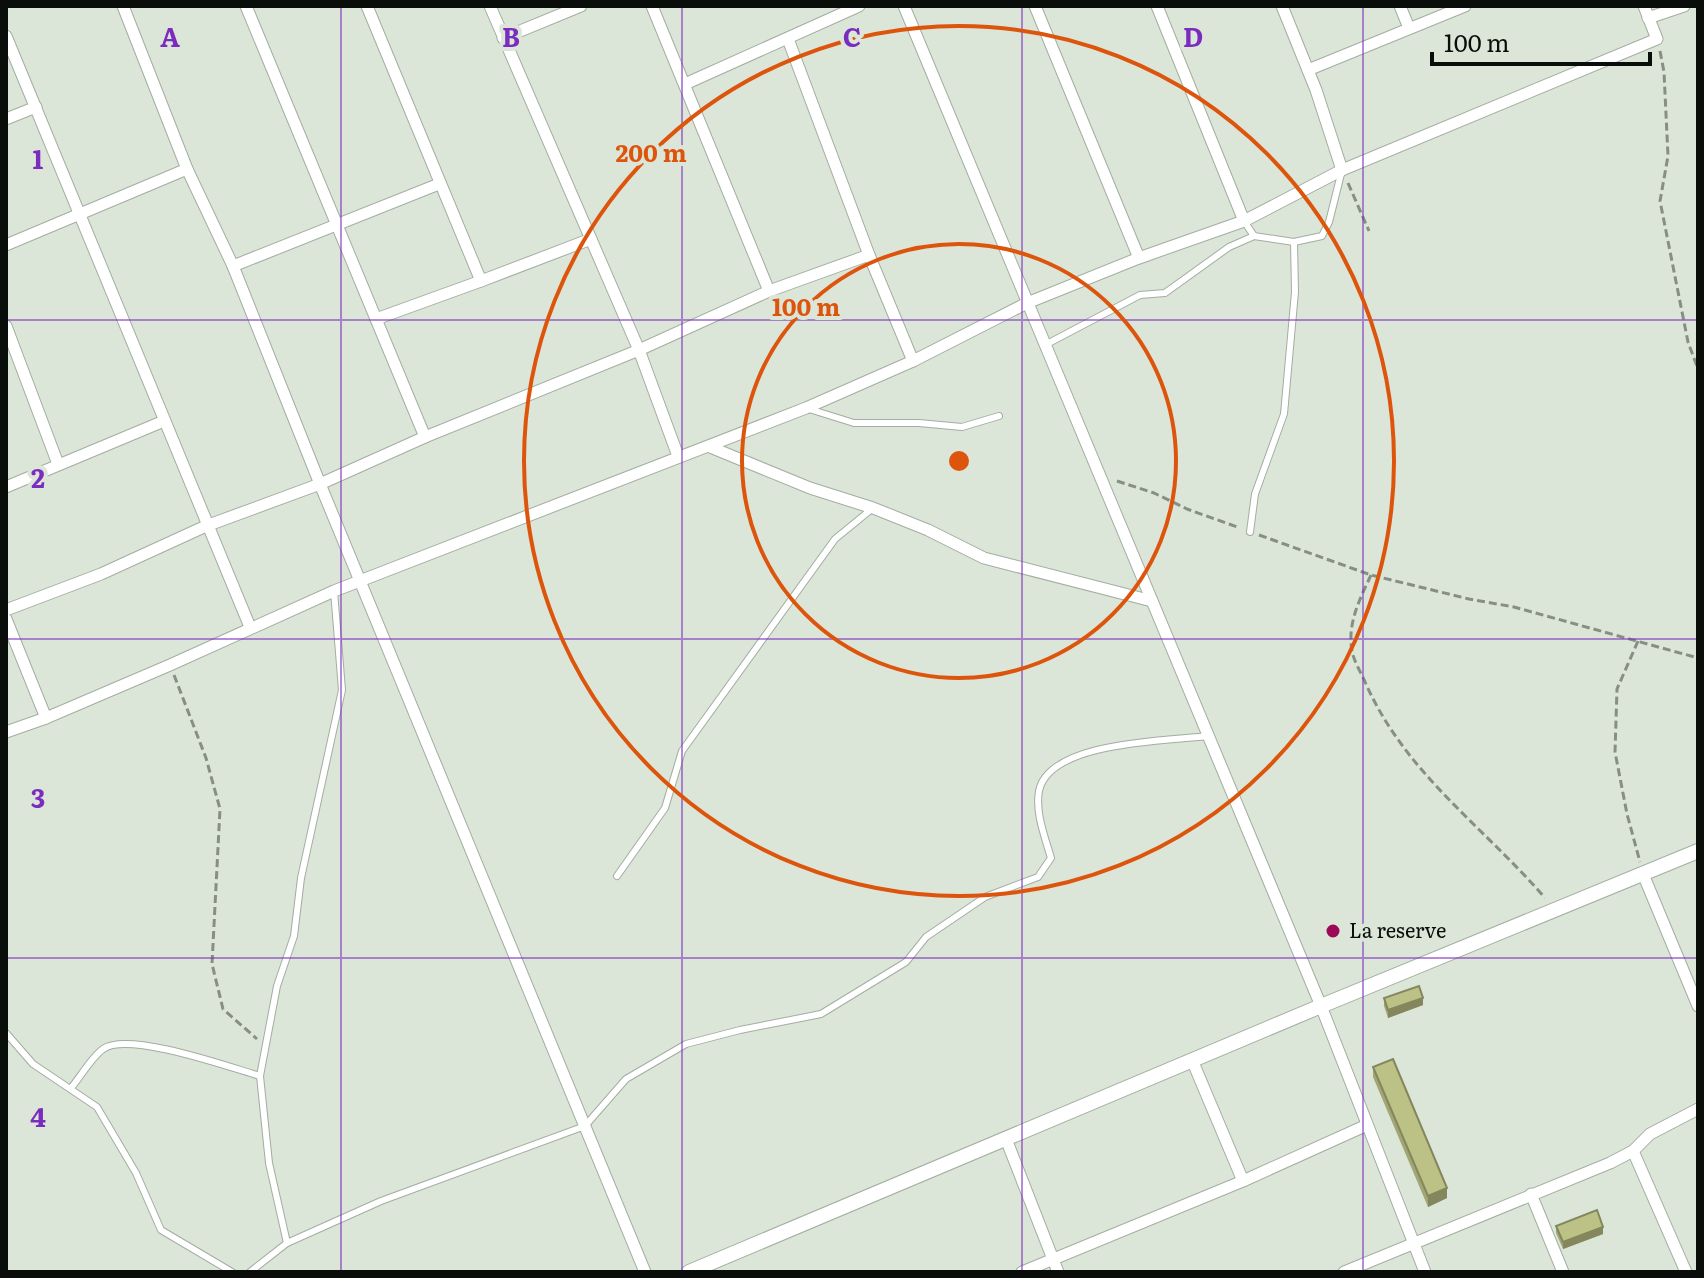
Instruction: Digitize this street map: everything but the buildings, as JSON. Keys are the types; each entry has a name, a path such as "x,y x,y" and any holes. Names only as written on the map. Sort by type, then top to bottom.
{"street":[{"path":"123,6 187,169 233,266 645,1272"},
{"path":"246,6 425,437"},
{"path":"367,6 481,281"},
{"path":"490,6 639,350 678,456"},
{"path":"503,38 581,6"},
{"path":"652,6 769,291"},
{"path":"685,84 859,6"},
{"path":"904,6 1321,1006 1425,1272"},
{"path":"1035,6 1139,258"},
{"path":"1157,6 1244,221"},
{"path":"1282,6 1308,70 1342,170"},
{"path":"1400,6 1409,28"},
{"path":"1308,70 1465,6"},
{"path":"6,732 170,665 334,591 806,408 913,361 1027,303 1139,258 1244,221 1342,170 1657,39 1646,12 1684,6"},
{"path":"6,36 250,627"},
{"path":"788,39 869,255 913,361"},
{"path":"6,119 36,107"},
{"path":"6,245 187,169"},
{"path":"233,266 439,184"},
{"path":"376,319 591,239"},
{"path":"6,610 101,574 206,526 320,484 425,437 639,350 769,291 869,255"},
{"path":"6,326 58,464"},
{"path":"6,487 164,421"},
{"path":"710,447 810,488 928,530 984,558 1152,601"},
{"path":"6,619 46,718"},
{"path":"689,1272 1698,851"},
{"path":"1643,874 1698,1006"},
{"path":"1192,1060 1243,1181"},
{"path":"1344,1272 1610,1163 1633,1151 1650,1134 1698,1109"},
{"path":"1022,1272 1243,1181 1367,1125"},
{"path":"1006,1139 1058,1272"},
{"path":"1633,1151 1686,1272"},
{"path":"1531,1194 1563,1272"}],"lane":[{"path":"1045,345 1140,295 1165,293 1229,247 1254,236 1294,242 1322,236 1329,222 1342,170"},
{"path":"1244,221 1254,236"},
{"path":"1250,532 1255,494 1284,414 1295,292 1294,242"},
{"path":"806,408 854,423 919,423 962,427 999,416"},
{"path":"617,876 665,808 682,751 835,539 873,508"},
{"path":"287,1243 269,1163 260,1076 277,986 294,936 301,878 342,690 334,591"},
{"path":"250,1272 287,1243 381,1201 585,1126 626,1079 686,1044 821,1014 906,962 926,937 985,897 1038,877 1051,858 1038,808 1039,788 1053,770 1086,751 1208,736"},
{"path":"6,1033 33,1064 97,1107 136,1173 161,1230 232,1272"},
{"path":"71,1088 103,1049 118,1043 171,1050 260,1076"}],"path":[{"path":"1657,39 1664,72 1668,156 1660,201 1688,342 1698,369"},
{"path":"1342,170 1369,231"},
{"path":"1101,479 1123,482 1154,493 1187,509 1371,575 1514,607 1698,658"},
{"path":"1371,575 1353,615 1352,651 1378,710 1417,768 1520,869 1555,910"},
{"path":"1638,641 1617,689 1615,752 1643,874"},
{"path":"170,665 206,758 220,809 212,964 223,1009 266,1047"}],"place":[{"name":"La reserve","path":"1333,931"}]}
